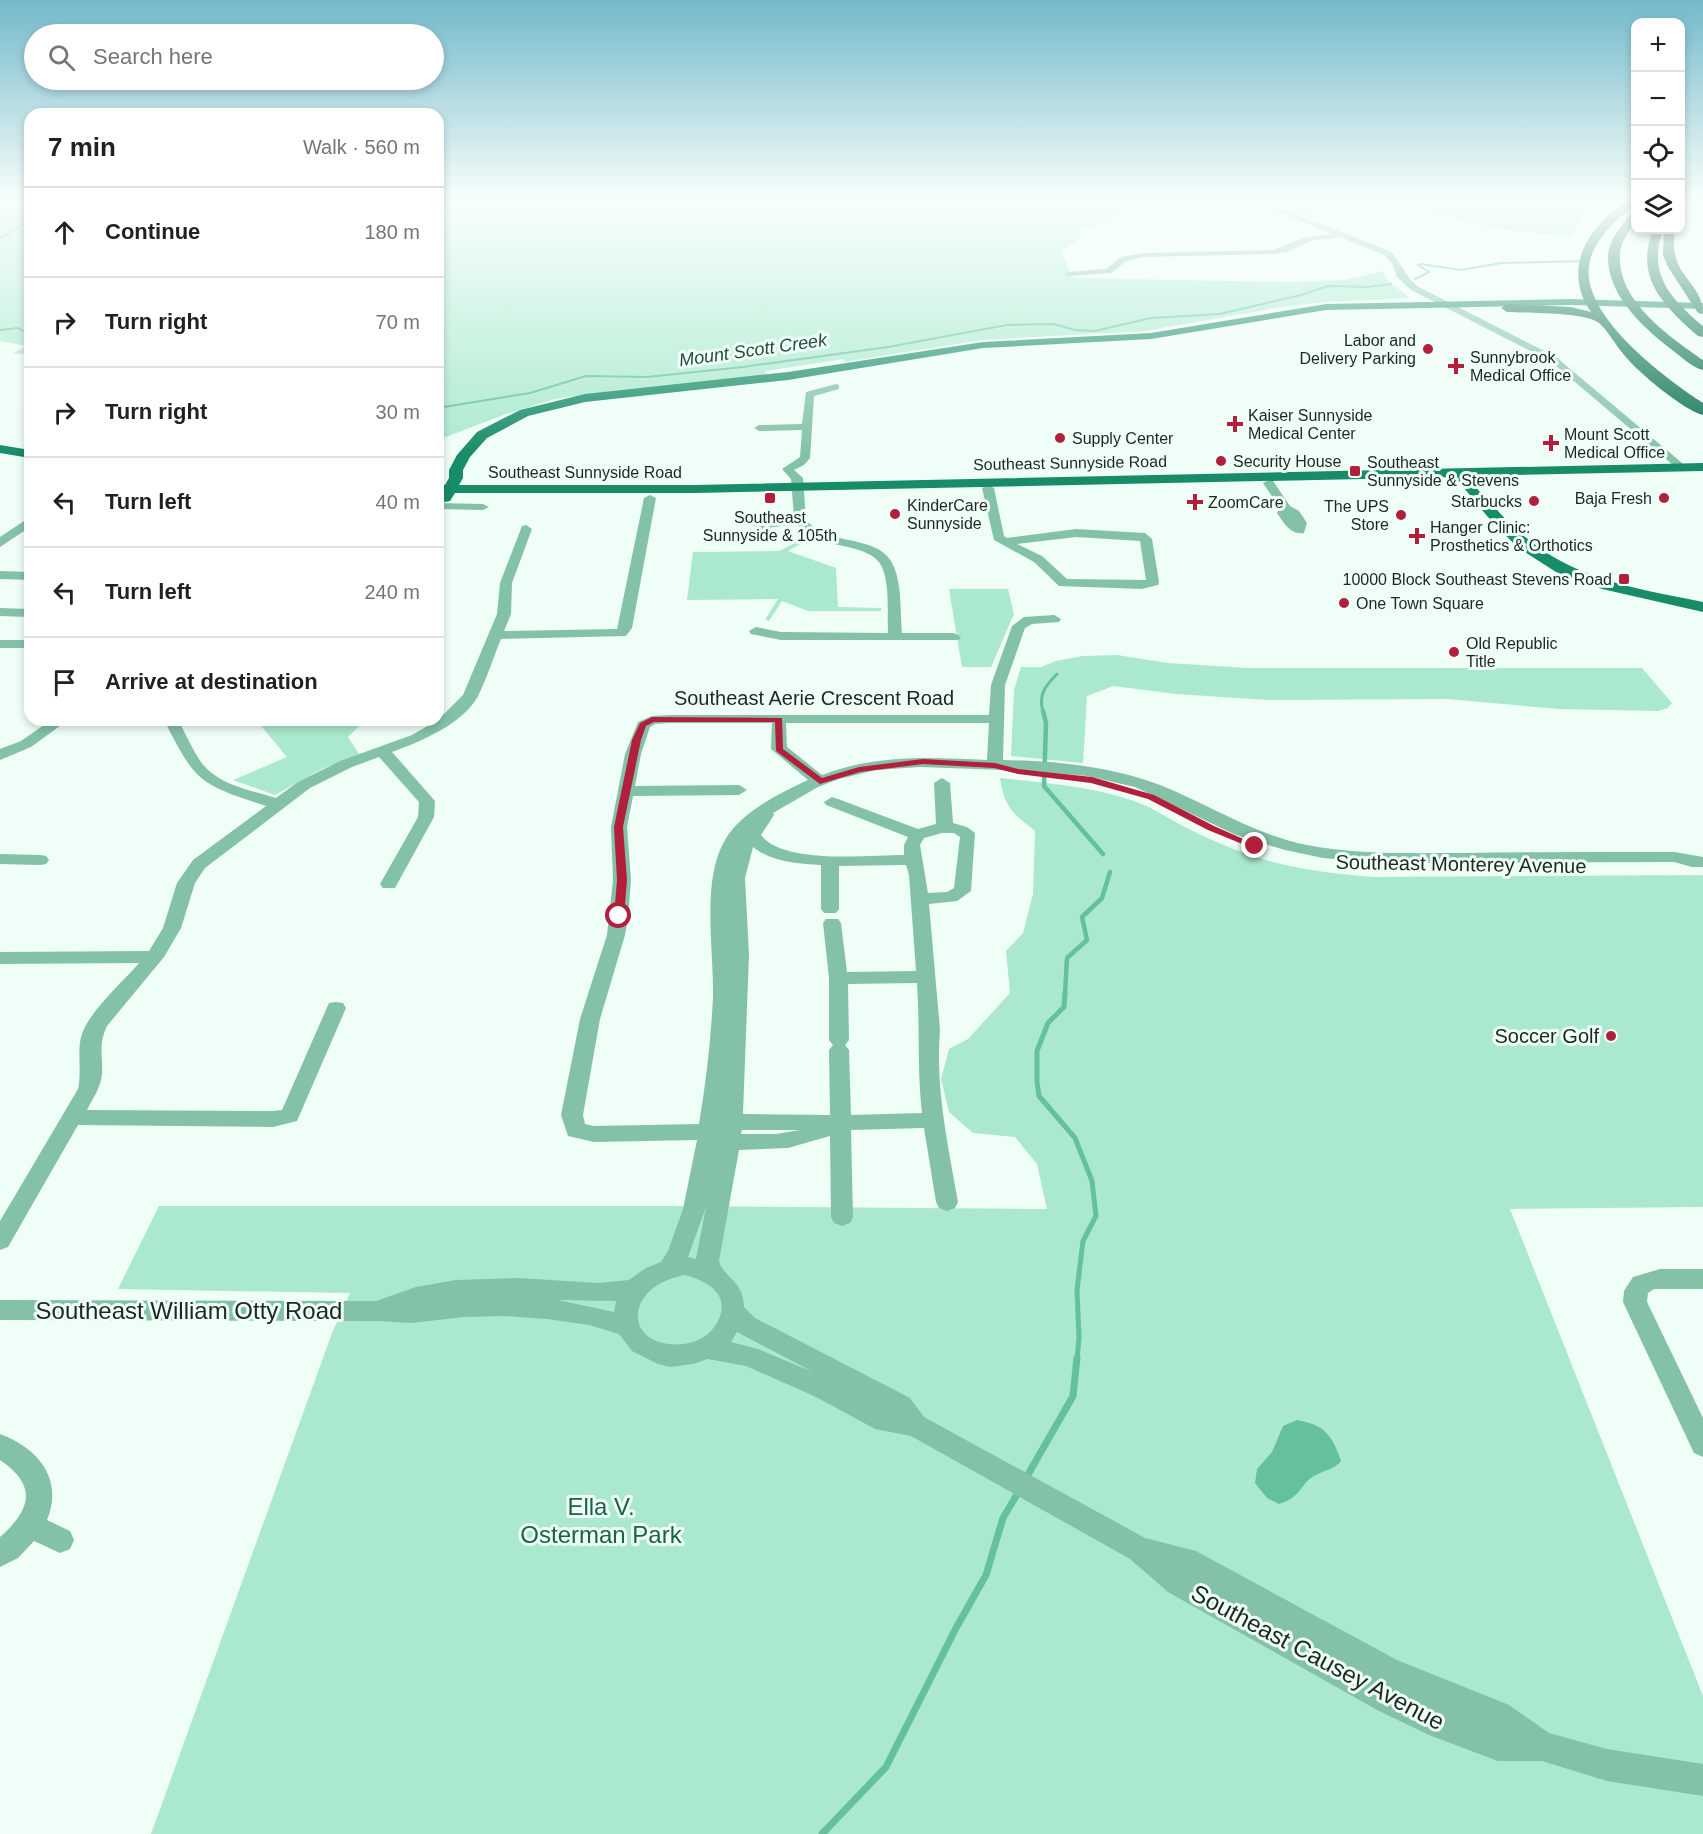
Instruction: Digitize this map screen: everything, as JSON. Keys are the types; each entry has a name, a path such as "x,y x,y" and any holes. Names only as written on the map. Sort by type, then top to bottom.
{"highway":[{"path":"1584,284 1595,310 1628,352 1703,410"},
{"path":"1620,284 1629,299 1652,326 1703,366"},
{"path":"1659,284 1665,294 1697,306"},
{"path":"1685,284 1697,306 1703,326"},
{"path":"1697,306 1703,333"},
{"path":"1503,308 1595,310"},
{"path":"1625,346 1682,378"}],"main road":[{"path":"1409,284 1421,299 1410,304"},
{"path":"1110,342 1326,307 1410,304 1503,308"},
{"path":"444,476 456,470 474,442 501,423 544,407 607,398 776,383 978,350 1080,342 1158,340 1324,312 1448,306 1595,310 1611,305 1697,306"},
{"path":"1480,321 1476,313 1503,308"},
{"path":"1207,332 1207,330 1253,319"},
{"path":"446,496 481,448 505,429 549,411 607,398"},
{"path":"0,449 24,453"},
{"path":"0,458 24,462"},
{"name":"Southeast Sunnyside Road","path":"446,496 695,489 798,490 1269,483 1703,467"},
{"path":"446,496 456,478 456,470"},
{"name":"Southeast Sunnyside Road","path":"446,496 650,498 1025,481 1138,479 1703,475"},
{"path":"1466,477 1525,532 1560,558 1627,584 1703,600"},
{"path":"1466,477 1522,544 1544,559 1610,586 1703,607"},
{"path":"1105,486 1107,483 1131,482 1138,479"},
{"path":"988,488 992,485 1016,485 1025,481"},
{"path":"650,498 655,494 680,493 695,489"}],"street":[{"path":"1409,284 1553,359 1683,468"},
{"path":"836,387 809,394 804,460 787,470 796,476 800,520 813,532 868,550 885,562 890,572 896,637"},
{"path":"759,428 806,427"},
{"path":"1269,483 1286,508"},
{"path":"988,488 999,537 1005,542 1038,560 1066,584 1142,585 1152,582 1146,539 1141,536 1076,533 1005,542"},
{"path":"446,496 483,507"},
{"path":"496,635 621,633 625,628 650,498"},
{"path":"759,525 800,520"},
{"path":"0,543 24,525"},
{"path":"444,720 461,707 476,686 504,614 506,583 526,529"},
{"path":"0,575 24,576"},
{"path":"0,612 24,613"},
{"path":"995,765 995,719 999,685 1019,626 1029,620 1054,619"},
{"path":"756,631 781,636 954,637"},
{"path":"0,644 24,644"},
{"name":"Southeast Aerie Crescent Road","path":"709,1132 594,1134 576,1130 573,1124 575,1090 590,1019 616,935 622,880 619,827 636,740 641,728 647,722 670,719 995,719"},
{"path":"779,720 778,749 820,781"},
{"path":"0,755 26,744 52,726"},
{"path":"174,726 198,768 209,777 225,787 277,804"},
{"path":"0,1241 87,1089 92,1074 91,1038 98,1023 155,957 172,928 191,873 216,849 277,804 325,774 436,726"},
{"path":"382,751 427,801 426,817 389,884"},
{"name":"Southeast Monterey Avenue","path":"670,1268 678,1255 697,1200 709,1132 722,1004 723,948 720,875 727,849 752,817 820,781 859,770 904,763 941,762 995,765 1018,772 1077,774 1151,797 1211,828 1255,846 1328,863 1393,867 1680,866 1697,862"},
{"path":"942,783 945,828"},
{"path":"625,791 739,790"},
{"path":"832,802 918,835 945,828 961,830 968,837 964,887 958,895 920,899"},
{"name":"Southeast Monterey Avenue","path":"710,1272 707,1261 730,1132 740,975 736,885 738,864 745,847 765,820 767,811"},
{"path":"753,835 762,846 784,855"},
{"path":"918,835 912,845 913,860 918,875 920,899 934,1120 946,1202"},
{"path":"738,864 756,856 784,855 830,860 913,860"},
{"path":"0,859 40,860"},
{"path":"830,860 831,916 837,978 842,1216"},
{"path":"0,958 155,957"},
{"path":"837,978 925,976"},
{"path":"73,1117 273,1119 290,1116 336,1008"},
{"path":"709,1132 730,1132 781,1140 806,1137 840,1123 934,1120"},
{"path":"685,1266 710,1272 723,1281 733,1297 734,1312 728,1329 707,1348 696,1353 671,1356 652,1351 635,1340 627,1326 626,1310 635,1289 647,1278 670,1268 685,1266"},
{"path":"1700,1430 1635,1302 1634,1293 1639,1284 1648,1280 1703,1279"},
{"name":"Southeast William Otty Road","path":"377,1311 398,1301 465,1289 512,1287 615,1293 635,1289"},
{"name":"Southeast William Otty Road","path":"0,1310 377,1311 399,1315 461,1307 509,1306 590,1315 627,1326"},
{"name":"Southeast Causey Avenue","path":"734,1312 746,1325 901,1406 915,1425"},
{"name":"Southeast Causey Avenue","path":"707,1348 749,1356 825,1389 884,1421 915,1425 1140,1550 1178,1582 1398,1704 1440,1724 1498,1746 1542,1746 1607,1765 1703,1780"},
{"path":"0,1446 22,1462 34,1475 39,1485 39,1496 29,1525 19,1540 0,1554"},
{"path":"29,1525 60,1540"}],"green space":[{"path":"0,284 24,284 24,345 0,341"},
{"path":"444,284 1391,284 1410,298 1326,302 1282,307 1145,331 982,340 844,362 844,359 766,371 765,376 555,399 506,414 444,438"},
{"path":"24,348 24,354 13,353"},
{"path":"809,536 813,537 788,551 836,568 838,607 881,608 881,611 808,611 782,601 769,621 765,620 778,599 687,600 693,552 779,551"},
{"path":"949,589 1008,589 1014,614 991,667 962,667"},
{"path":"1117,655 1168,663 1248,668 1642,668 1672,703 1668,708 1658,711 1559,709 1447,699 1268,700 1176,694 1113,686 1087,696 1083,763 1011,756 1014,690 1021,667 1041,667 1056,661 1083,656"},
{"path":"261,726 359,726 348,737 359,754 324,768 275,795 233,780 287,757"},
{"name":"Ella V. Osterman Park","path":"1000,778 1067,786 1115,795 1146,806 1199,834 1248,855 1319,871 1374,877 1703,875 1703,1207 1510,1209 1703,1696 1703,1834 151,1834 332,1333 350,1293 118,1289 159,1206 1047,1209 1037,1164 1015,1137 973,1133 949,1112 941,1079 949,1049 968,1039 1010,993 1006,951 1023,933 1033,894 1035,831 1021,820 1007,803"}],"shaded area":[{"path":"1297,1420 1321,1428 1331,1438 1341,1461 1311,1478 1293,1498 1279,1504 1267,1498 1255,1483 1257,1469 1272,1452 1283,1426"}],"waterway":[{"name":"Mount Scott Creek","path":"444,407 530,393 586,376 647,377 743,367 888,347 1007,325 1054,324 1075,330 1095,331 1151,318 1220,314 1301,295 1328,286 1367,287 1391,284"},
{"name":"Mount Scott Creek","path":"0,330 18,328 24,332"},
{"path":"1043,712 1042,696 1057,674"},
{"path":"1043,711 1046,723 1044,786 1103,854"},
{"path":"1065,994 1067,958 1087,940 1082,917 1102,898 1110,872"},
{"path":"1065,993 1064,1007 1048,1023 1037,1051 1037,1082 1039,1096 1075,1138 1092,1181 1096,1216 1083,1241 1077,1290 1079,1338 1077,1360"},
{"path":"1026,1478 1073,1396 1077,1358"},
{"path":"822,1834 886,1767 956,1628 986,1575 1003,1518 1019,1491"}],"place":[{"name":"Labor and Delivery Parking","path":"1428,349"},
{"name":"Sunnybrook Medical Office","path":"1456,366"},
{"name":"Kaiser Sunnyside Medical Center","path":"1235,424"},
{"name":"Supply Center","path":"1060,438"},
{"name":"Mount Scott Medical Office","path":"1551,443"},
{"name":"Security House","path":"1221,461"},
{"name":"Southeast Sunnyside & Stevens","path":"1355,471"},
{"name":"Southeast Sunnyside & 105th","path":"770,498"},
{"name":"Baja Fresh","path":"1664,498"},
{"name":"Starbucks","path":"1534,501"},
{"name":"ZoomCare","path":"1195,502"},
{"name":"KinderCare Sunnyside","path":"895,514"},
{"name":"The UPS Store","path":"1401,515"},
{"name":"Hanger Clinic: Prosthetics & Orthotics","path":"1417,536"},
{"name":"10000 Block Southeast Stevens Road","path":"1624,579"},
{"name":"One Town Square","path":"1344,603"},
{"name":"Old Republic Title","path":"1454,652"},
{"name":"Soccer Golf","path":"1611,1036"}],"route":[{"path":"619,916 622,880 618,843 625,791 636,740 643,724 652,720 779,720 778,749 820,781 881,765 956,762 995,765 1018,772 1064,776 1112,784 1151,797 1186,813 1211,828 1255,846"}]}
